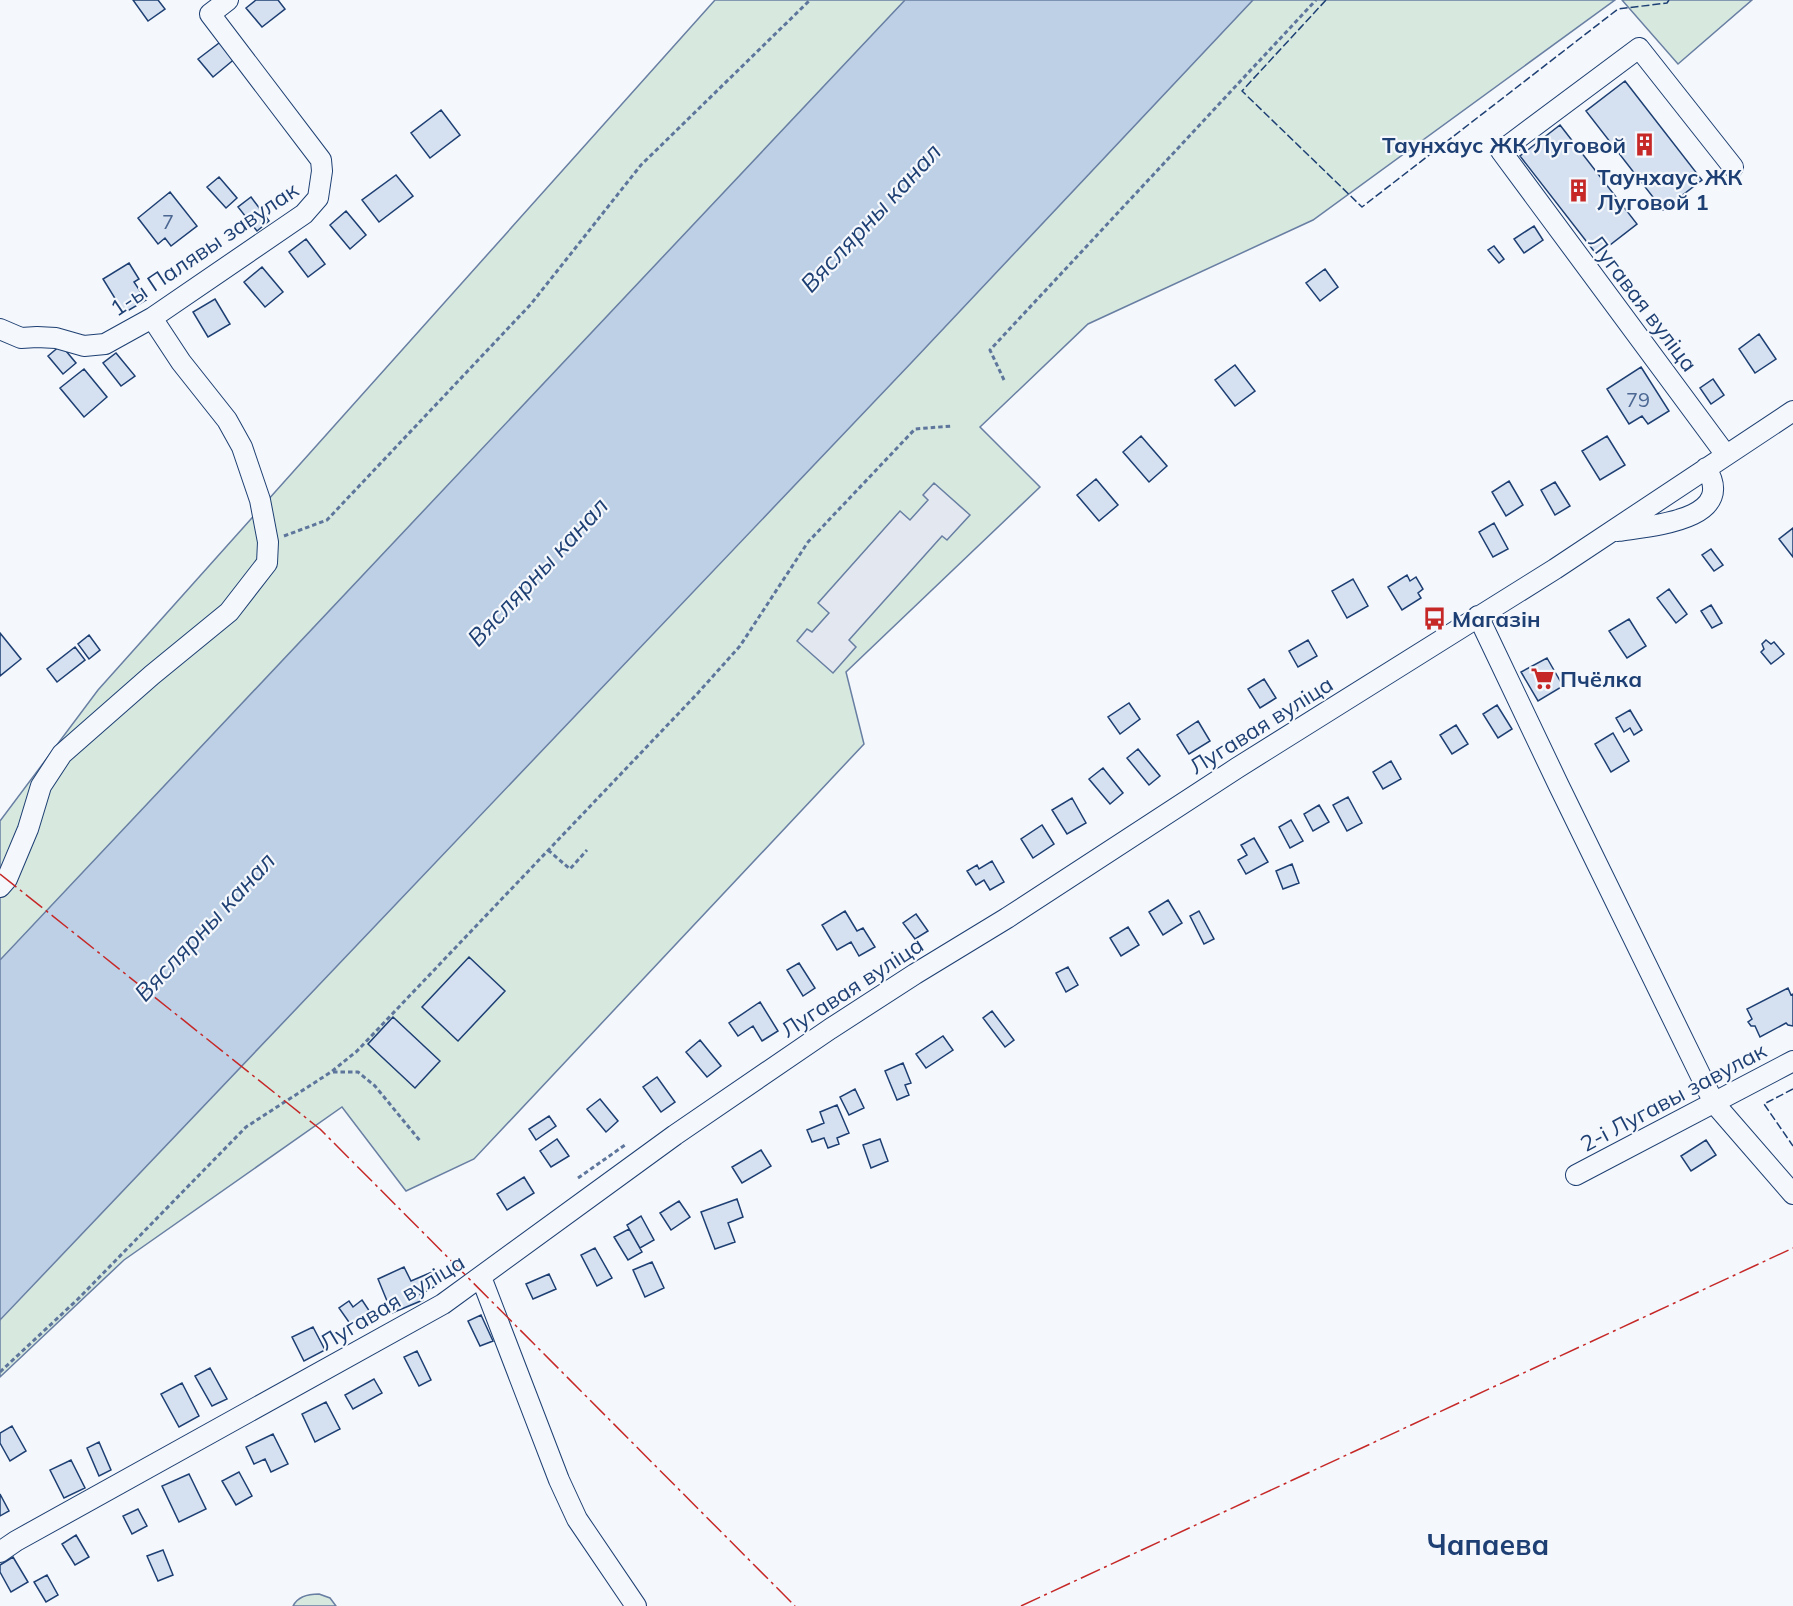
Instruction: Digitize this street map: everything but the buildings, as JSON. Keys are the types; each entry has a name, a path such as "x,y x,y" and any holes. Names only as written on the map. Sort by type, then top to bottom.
{"street":[{"name":"1-ы Палявы завулак","path":"0,328 21,338 56,338 84,346 105,344 152,318 304,214 318,198 321,185 321,160 210,14 228,0"},
{"name":"Лугавая вуліца","path":"1726,455 1501,151 1639,48 1733,167"},
{"path":"0,886 7,879 24,839 41,786 62,754 152,675 229,612 267,562 268,542 260,500 242,447 227,420 181,362 152,318"},
{"name":"Лугавая вуліца","path":"0,1552 139,1472 443,1304 675,1135 830,1029 1609,533 1793,411"},
{"path":"1609,533 1684,519 1700,512 1712,494 1712,477 1706,468"},
{"path":"1478,616 1558,786 1714,1103 1793,1194"},
{"name":"2-і Лугавы завулак","path":"1576,1175 1793,1061"},
{"path":"481,1277 559,1480 577,1519 636,1606"}],"path":[{"path":"268,542 327,520 531,304 641,165 810,0"},
{"path":"1004,380 990,350 1316,0"},
{"path":"0,1372 78,1299 246,1127 331,1072 357,1051 697,694 740,646 808,542 915,429 952,426"},
{"path":"548,850 570,869 587,850"},
{"path":"331,1072 357,1072 375,1086 421,1142"},
{"path":"578,1178 625,1145"}],"shaded area":[{"path":"715,0 1615,0 1313,220 1088,324 980,427 1040,487 846,672 864,744 474,1159 406,1191 342,1107 124,1260 0,1377 0,821 98,690"},
{"path":"1622,0 1752,0 1678,64"},
{"path":"934,483 970,515 947,540 942,536 849,640 856,647 833,673 797,641 807,629 812,632 829,613 818,603 900,511 910,520 928,500 923,495"},
{"path":"319,1594 330,1598 336,1606 293,1606 304,1596"}],"water":[{"name":"Вяслярны канал","path":"905,0 1253,0 912,362 0,1320 0,960"}],"fence":[{"path":"1326,0 1242,91 1362,207 1618,9 1667,3 1669,0"},
{"path":"1793,1089 1764,1104 1793,1146"}],"power":[{"path":"0,874 320,1129 795,1606"},
{"path":"1021,1606 1793,1248"}],"place":[{"name":"Таунхаус ЖК Луговой","path":"1644,145"},
{"name":"Таунхаус ЖК Луговой 1","path":"1579,190"},
{"name":"Магазін","path":"1434,619"},
{"name":"Пчёлка","path":"1542,679"}],"district":[{"name":"Чапаева","path":"1488,1545"}]}
